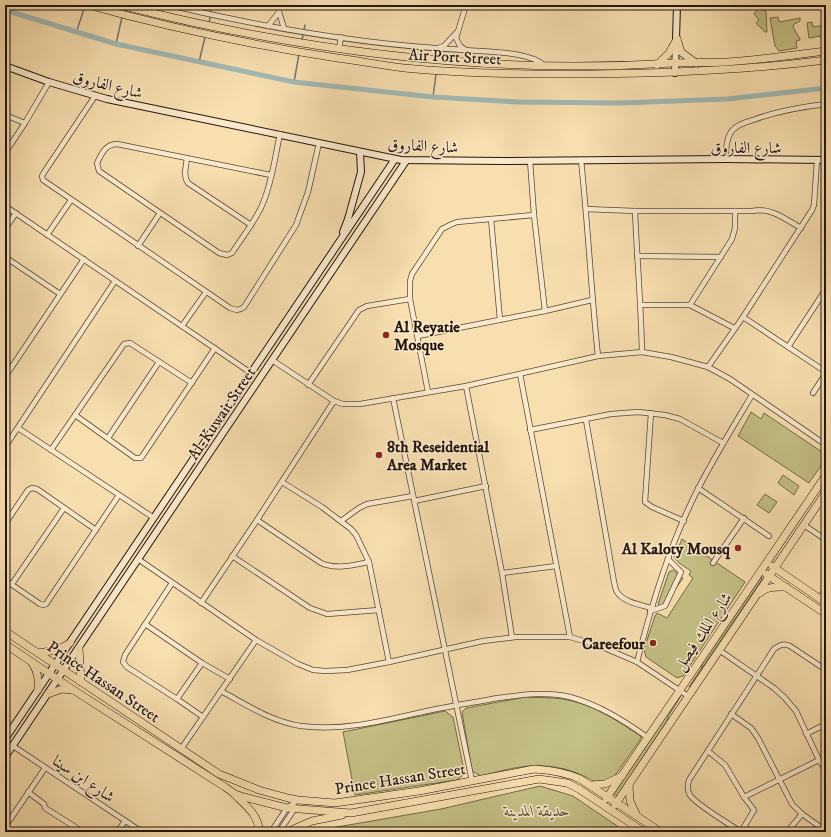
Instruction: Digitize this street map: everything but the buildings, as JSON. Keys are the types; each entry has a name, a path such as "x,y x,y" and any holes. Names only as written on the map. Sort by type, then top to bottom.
{"main road":[{"name":"Air Port Street","path":"88,5 241,42 403,68 473,73 601,75 675,73 763,67 826,60"},
{"name":"Air Port Street","path":"120,5 207,26 339,49 407,57 492,64 546,66 656,65 771,58 826,51"},
{"path":"675,73 674,63 678,5"},
{"path":"676,39 681,52 696,63"},
{"path":"656,65 668,53 676,39"},
{"name":"شارع الفاروق","path":"5,66 48,82 94,96 395,159 826,160"},
{"path":"338,243 348,219 361,172 360,152"},
{"name":"Al-Kuwait Street","path":"5,739 395,159"},
{"name":"Al-Kuwait Street","path":"5,758 406,160"},
{"path":"196,456 205,460"},
{"name":"شارع الملك فيصل","path":"603,804 826,475"},
{"name":"شارع الملك فيصل","path":"612,810 826,492"},
{"path":"766,563 826,603"},
{"path":"761,570 826,614"},
{"path":"755,597 762,590 786,587"},
{"name":"Prince Hassan Street","path":"5,631 219,774 292,804 342,803 534,769 548,770 570,774 608,796 661,832"},
{"path":"38,653 57,650 70,643"},
{"name":"Prince Hassan Street","path":"5,644 75,691 231,791 244,797 351,813 539,778 567,783 579,789 644,832"},
{"path":"79,648 81,682"},
{"path":"31,661 36,670 38,690"},
{"path":"48,694 62,689 71,689 75,691"},
{"path":"591,786 605,784 622,776"},
{"path":"629,784 630,801 638,816"},
{"path":"231,791 254,813 260,832"},
{"path":"287,832 312,821 351,813"}],"street":[{"path":"169,5 268,26 341,37 437,49 494,52 525,56 538,60 546,66"},
{"path":"280,5 279,12 284,28"},
{"path":"437,49 444,46 456,33 466,5"},
{"path":"268,26 279,12"},
{"path":"456,33 458,43 467,50"},
{"path":"339,49 341,37"},
{"path":"5,153 25,123 48,82"},
{"path":"94,96 42,176 45,182 233,309 238,310 244,307 296,225 308,192 319,143"},
{"path":"726,159 726,144 729,135 732,130 740,124 784,109 826,104"},
{"path":"5,115 25,123"},
{"path":"271,175 113,144 107,147 96,163 99,171 219,254 230,255 263,204 271,175 280,134"},
{"path":"187,158 185,173 188,183 250,226"},
{"path":"530,160 544,311"},
{"path":"581,160 598,356"},
{"path":"708,367 743,317 801,228 814,205 817,160"},
{"path":"47,235 71,200"},
{"path":"5,206 251,373"},
{"path":"586,209 635,211 772,211 801,228"},
{"path":"635,211 641,305 642,352"},
{"path":"690,304 732,239 735,228 735,211"},
{"path":"5,229 16,213"},
{"path":"138,246 160,213"},
{"path":"428,392 410,299 410,281 412,274 442,229 452,224 457,222 534,215"},
{"path":"491,219 500,320"},
{"path":"637,256 721,257"},
{"path":"5,257 60,294"},
{"path":"5,377 84,259"},
{"path":"5,447 116,281"},
{"path":"788,347 826,289"},
{"path":"182,326 206,292"},
{"path":"308,385 359,310 373,305 410,299"},
{"path":"418,336 592,300"},
{"path":"641,305 690,304 734,328"},
{"path":"743,317 826,373 812,393"},
{"path":"51,450 124,344 130,343 192,383"},
{"path":"75,415 135,458 141,458 215,348"},
{"path":"272,360 334,401 343,404 360,404 466,386 598,356 642,352 670,357 708,367 730,379 826,445"},
{"path":"108,438 159,362"},
{"path":"520,374 570,637"},
{"path":"466,386 502,573 512,637"},
{"path":"636,662 651,609 668,559 698,488 752,395"},
{"path":"393,398 472,781"},
{"path":"201,603 334,401"},
{"path":"530,430 625,412 651,413 680,419 723,443"},
{"path":"651,413 645,502 652,507 684,521"},
{"path":"586,420 617,592 632,602 651,609 665,606 681,572 668,559"},
{"path":"18,428 154,518"},
{"path":"282,482 322,507 341,521 356,535 369,562 389,662"},
{"path":"341,521 367,504 486,486"},
{"path":"5,524 28,490 32,488 36,489 96,530"},
{"path":"698,488 769,536"},
{"path":"5,580 40,604 46,604 119,495"},
{"path":"12,584 64,508"},
{"path":"713,563 744,518"},
{"path":"257,520 321,563 329,566 350,566 369,562"},
{"path":"804,525 826,540"},
{"path":"232,556 310,608 321,613 334,614 379,610"},
{"path":"138,559 256,640 298,664 313,670 347,670 512,637 570,637 600,646 636,662 688,696"},
{"path":"502,573 556,566"},
{"path":"172,583 123,658 124,665 203,717"},
{"path":"819,599 826,589"},
{"path":"145,624 202,663 230,679"},
{"path":"181,749 256,640"},
{"path":"708,751 725,766 754,810 741,832 694,801 690,796 687,786 689,780 774,649 785,644 826,670"},
{"path":"719,650 774,688 785,698 796,711 806,734 826,771"},
{"path":"177,699 202,663"},
{"path":"221,691 273,718 290,724 325,728 360,726 456,705 525,694 568,696 602,708 617,716 647,737"},
{"path":"731,714 751,728 758,738 792,804 802,814 826,832"},
{"path":"806,734 826,724"},
{"name":"شارع ابن سينا","path":"13,746 142,832"},
{"path":"744,797 819,760"},
{"path":"5,826 45,768"},
{"path":"28,792 44,804 45,808 83,832"},
{"path":"271,832 292,804"},
{"path":"279,832 292,804"},
{"path":"787,832 802,814"},
{"path":"117,832 125,820"}],"green space":[{"path":"758,5 762,5 766,12 767,32 765,32 756,23 759,20 754,14 759,7"},
{"path":"778,17 779,22 800,18 800,21 794,24 793,27 800,39 796,41 797,48 779,51 775,46 770,18"},
{"path":"812,22 813,27 826,25 826,44 822,45 821,36 809,38 807,23"},
{"path":"751,412 761,419 764,413 822,452 823,460 809,483 738,436"},
{"path":"783,475 799,486 794,495 778,483"},
{"path":"765,494 777,502 769,513 757,505"},
{"path":"682,539 745,582 683,676 677,678 646,657 644,649 657,613 667,618 693,578 689,575 691,571 679,563 674,557"},
{"path":"673,570 683,578 664,606 661,607 658,604 669,572"},
{"path":"761,576 761,581 689,687 701,669 704,658"},
{"path":"680,695 681,696 667,721 617,796 615,795 614,794"},
{"path":"526,697 558,698 574,701 604,713 641,736 640,740 606,788 579,774 551,766 524,767 481,776 472,771 462,712 466,708"},
{"path":"445,711 453,717 464,770 462,776 457,780 355,795 343,732"},
{"name":"حديقة المدينة","path":"540,786 573,796 626,832 308,832 441,809"}],"waterway":[{"path":"76,33 85,6"},
{"path":"5,10 116,44 294,82 433,97 518,102 621,103 727,99 826,88"},
{"path":"209,23 211,11"},
{"path":"116,44 122,17"},
{"path":"302,40 305,25"},
{"path":"199,62 205,37"},
{"path":"438,58 439,50"},
{"path":"294,82 299,54"},
{"path":"433,97 436,74"}],"place":[{"name":"Al Reyatie Mosque","path":"386,335"},
{"name":"8th Reseidential Area Market","path":"379,455"},
{"name":"Al Kaloty Mousq","path":"738,548"},
{"name":"Careefour","path":"653,643"}]}
